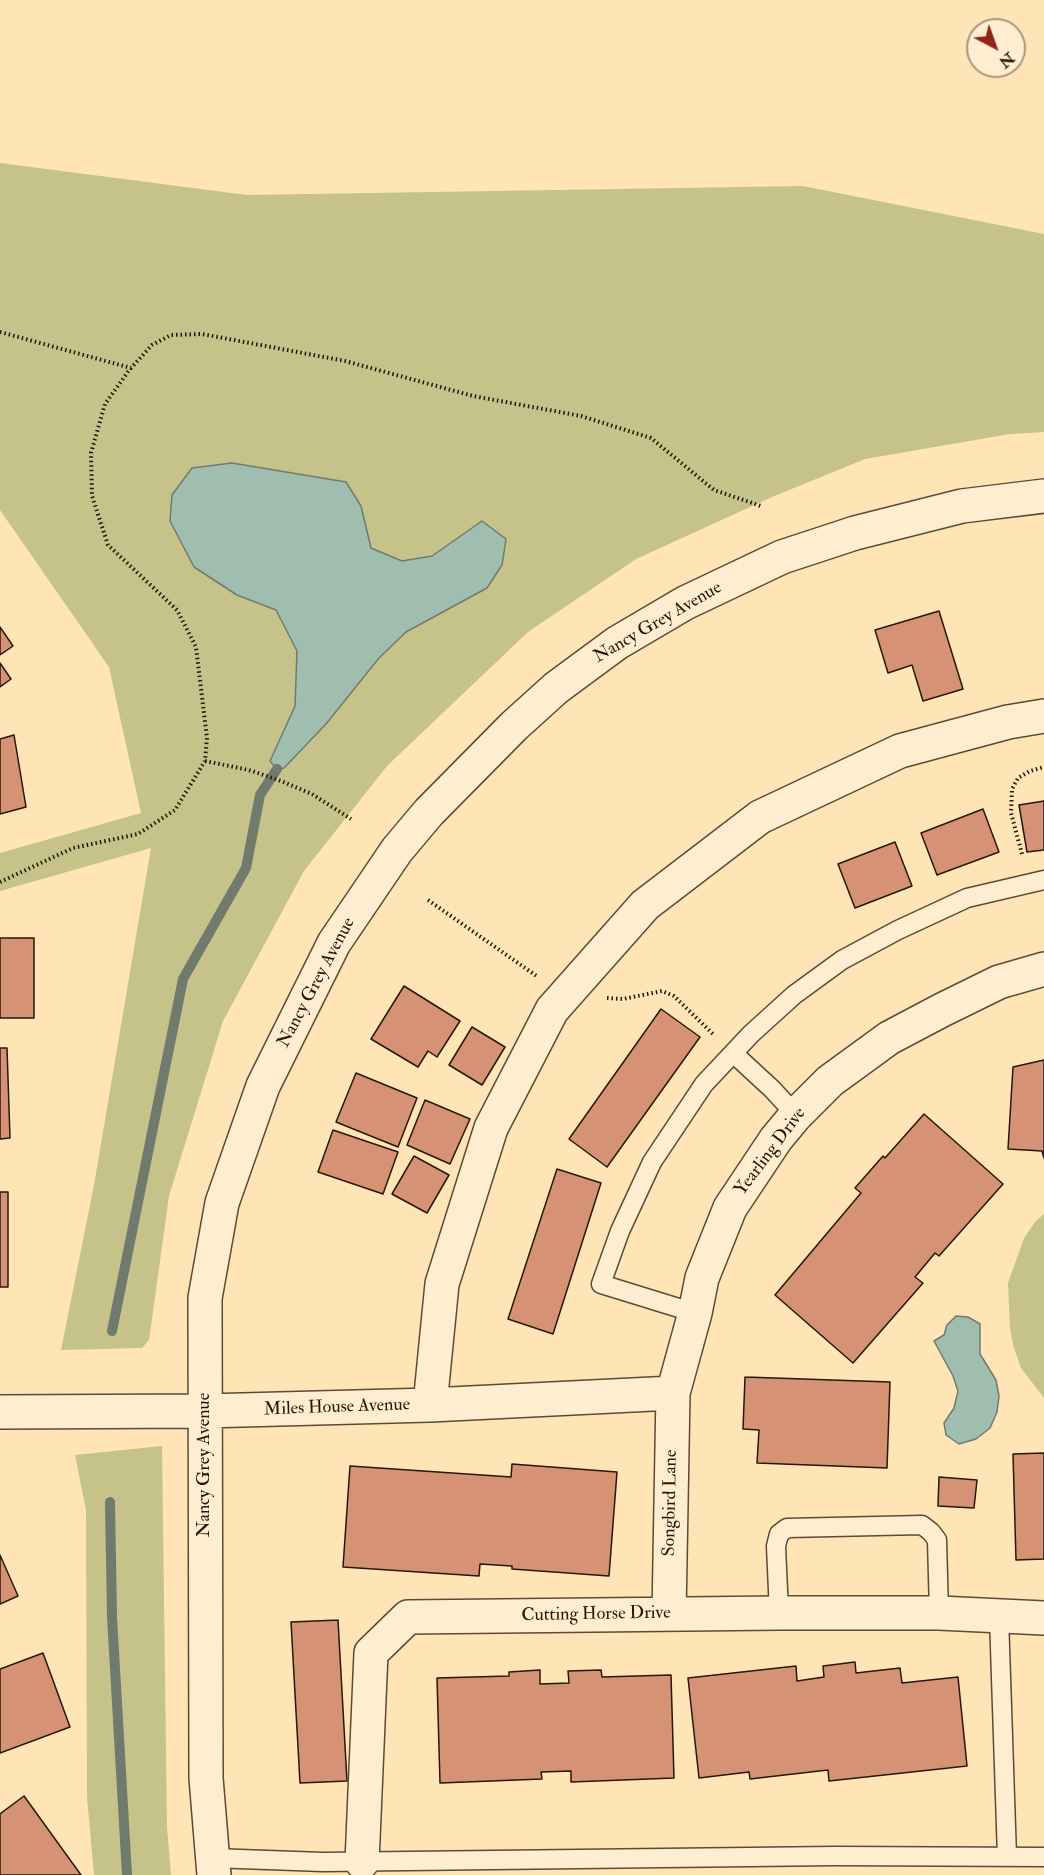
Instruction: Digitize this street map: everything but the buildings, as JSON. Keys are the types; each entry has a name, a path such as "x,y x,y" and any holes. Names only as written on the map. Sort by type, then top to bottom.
{"street":[{"name":"Nancy Grey Avenue","path":"213,1866 206,1778 205,1298 222,1203 263,1086 334,943 397,849 429,812 514,726 556,688 617,643 686,603 782,557 855,533 962,506 1044,496"},
{"path":"430,1405 442,1284 491,1128 552,1010 645,905 760,817 781,807 900,751 1008,722 1044,716"},
{"name":"Yearling Drive","path":"673,1393 702,1278 730,1208 776,1139 796,1115 830,1081 889,1038 999,982 1044,969"},
{"name":"Miles House Avenue","path":"0,1412 205,1411 430,1405 673,1393"},
{"name":"Songbird Lane","path":"669,1614 673,1393"},
{"name":"Cutting Horse Drive","path":"362,1868 371,1653 408,1617 939,1613 1044,1618"}],"lane":[{"path":"695,1313 601,1284 620,1231 652,1162 704,1084 751,1034 794,995 842,960 898,930 967,898 1044,880"},
{"path":"733,1053 796,1115"},
{"path":"779,1613 776,1546 779,1534 787,1528 922,1525 937,1540 939,1613"},
{"path":"999,1617 1007,1857"},
{"path":"213,1866 362,1868 836,1856 1044,1857"}],"path":[{"path":"0,332 130,369"},
{"path":"0,882 73,848 138,834 176,810 206,761 207,738 196,647 177,610 108,545 92,496 91,453 105,404 130,369 152,345 171,335 202,334 345,361 473,396 581,416 651,438 714,490 761,506"},
{"path":"206,761 249,770 281,781 312,794 351,819"},
{"path":"1022,854 1011,813 1012,789 1018,778 1044,767"}],"shaded area":[{"path":"0,163 247,195 803,186 1044,234 1044,432 1010,434 865,459 772,497 636,559 528,632 387,766 304,871 223,1021 169,1196 149,1340 142,1348 61,1350 94,1185 151,848 0,891 0,853 141,813 109,667 0,510"},
{"path":"232,463 346,482 361,506 371,548 402,561 432,556 482,521 506,539 502,565 487,588 406,632 379,658 326,724 284,768 277,769 270,761 295,706 297,651 276,610 237,595 194,567 170,521 172,495 192,468"},
{"path":"1044,1214 1044,1398 1021,1368 1014,1348 1010,1329 1008,1283 1024,1238"},
{"path":"956,1316 968,1317 980,1324 980,1354 996,1380 999,1396 997,1412 990,1428 976,1439 959,1444 946,1435 944,1423 954,1408 958,1391 953,1376 934,1341 944,1335 947,1325"},
{"path":"162,1446 167,1827 171,1875 94,1875 87,1797 86,1510 75,1455"}],"waterway":[{"path":"112,1331 183,979 246,868 260,795 277,769"},
{"path":"110,1502 112,1617 127,1875"}]}
